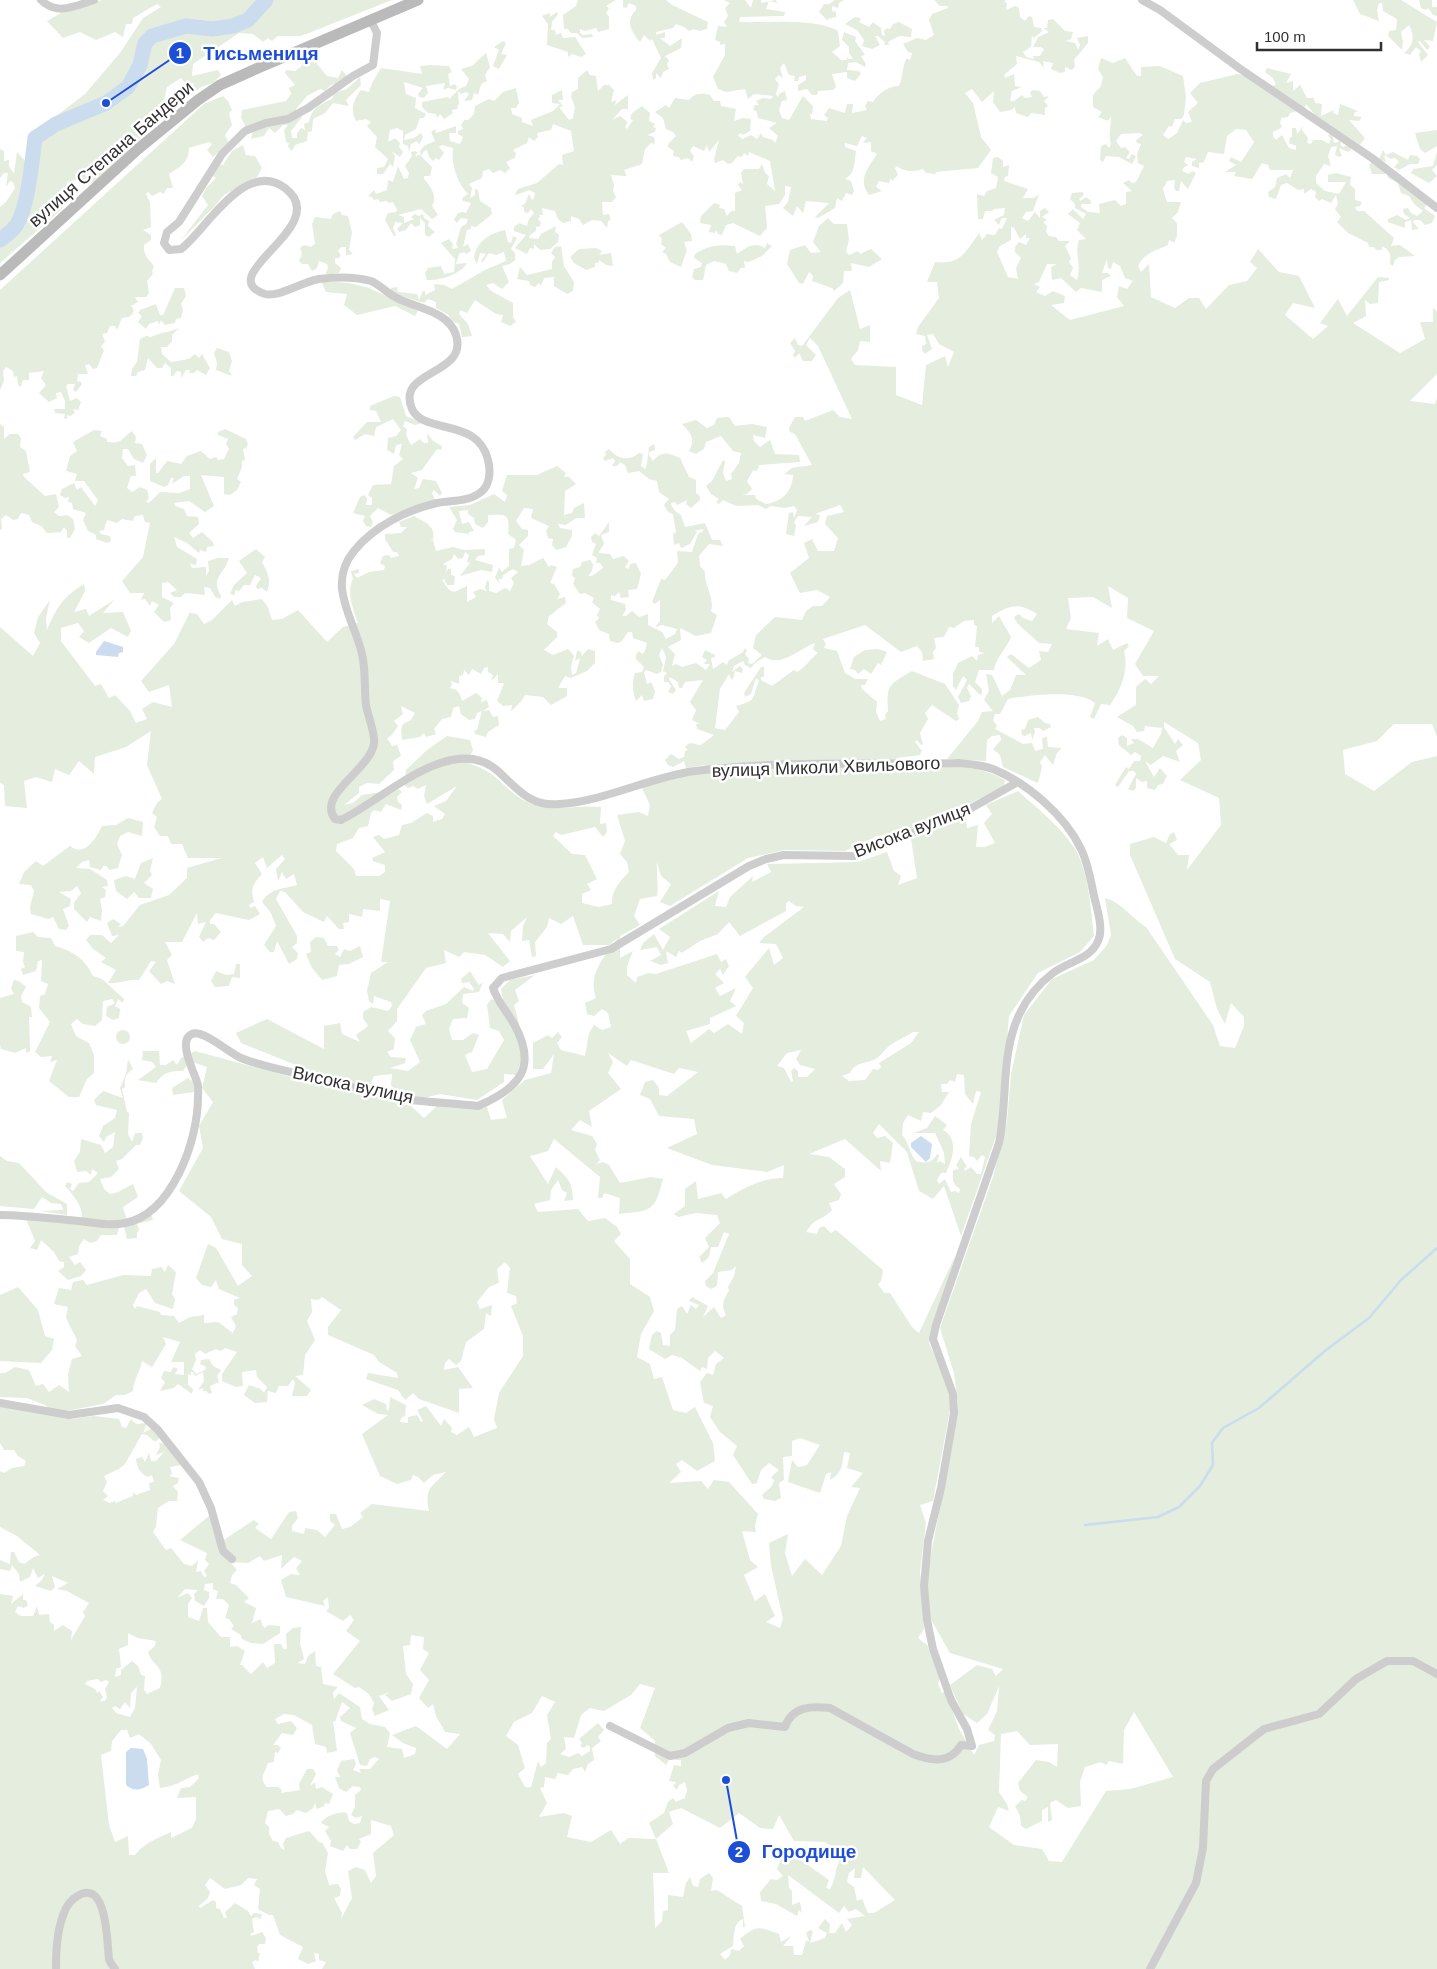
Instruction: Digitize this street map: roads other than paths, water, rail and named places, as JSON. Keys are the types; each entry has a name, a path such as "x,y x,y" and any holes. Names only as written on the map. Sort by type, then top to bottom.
{"main road":[{"name":"вулиця Степана Бандери","path":"0,275 138,149 198,100 220,85 418,0"}],"street":[{"path":"41,0 50,8 55,9 68,8 94,0"},
{"path":"1142,0 1160,10 1239,68 1372,158 1437,208"},
{"name":"вулиця Миколи Хвильового","path":"370,20 377,33 373,65 352,76 308,108 288,119 266,123 245,131 222,154 179,222 167,232 164,238 165,247 169,250 180,249 231,196 250,184 272,182 290,192 296,204 296,216 292,227 261,258 253,274 253,283 256,289 266,294 275,295 306,282 319,279 343,278 372,282 395,298 444,319 454,329 458,339 452,358 435,372 419,380 409,390 408,397 414,414 470,434 476,439 489,462 489,480 481,493 471,498 439,502 413,510 384,525 353,552 346,564 341,589 346,614 362,654 366,675 366,705 374,747 372,755 338,793 330,806 332,816 335,819 341,820 414,775 433,766 459,760 484,762 496,770 519,793 553,805 578,801 693,771 738,766 959,763 993,769 1016,783"},
{"path":"610,1726 670,1756 685,1753 728,1728 749,1723 785,1727 793,1713 807,1707 816,1707 830,1708 913,1754 928,1760 952,1756 960,1745 972,1746 967,1729 951,1700 939,1669 927,1620 924,1586 928,1541 941,1488 954,1413 953,1394 933,1339 936,1324 999,1143 1004,1122 1009,1047 1020,1012 1041,983 1053,972 1086,956 1099,940 1100,927 1091,878 1082,849 1070,831 1042,800 1016,783"},
{"name":"Висока вулиця","path":"0,1215 106,1224 124,1223 149,1214 171,1187 183,1164 190,1142 198,1101 198,1085 186,1045 187,1038 193,1033 209,1036 222,1048 241,1057 274,1068 394,1098 478,1106 491,1101 513,1084 525,1067 524,1044 514,1023 497,1001 493,988 502,978 610,949 741,870 766,859 784,855 854,856 959,816 1016,783"},
{"path":"0,1403 69,1416 118,1408 144,1417 158,1430 199,1482 211,1508 223,1551 232,1559"},
{"path":"1150,1969 1196,1883 1203,1848 1206,1781 1213,1769 1264,1729 1319,1714 1356,1679 1387,1661 1412,1661 1437,1674"},
{"path":"56,1969 56,1948 60,1920 69,1902 78,1895 88,1894 94,1896 103,1908 109,1936 110,1961 115,1969"}],"water":[{"path":"104,641 123,647 123,652 119,653 118,657 96,655"},
{"path":"921,1136 932,1144 930,1158 926,1162 911,1147 911,1143"},
{"path":"131,1748 143,1749 147,1759 149,1785 140,1789 132,1789 126,1785 126,1752"}],"waterway":[{"path":"0,240 15,227 23,209 29,185 35,138 56,124 106,103 128,87 140,65 145,43 152,36 186,26 212,29 233,26 248,20 266,0"},
{"path":"1085,1525 1158,1517 1179,1507 1200,1486 1213,1465 1212,1443 1223,1428 1259,1408 1326,1350 1369,1318 1401,1280 1437,1248"}],"place":[{"name":"Тисьмениця","path":"106,103"},
{"name":"Городище","path":"726,1780"}]}
